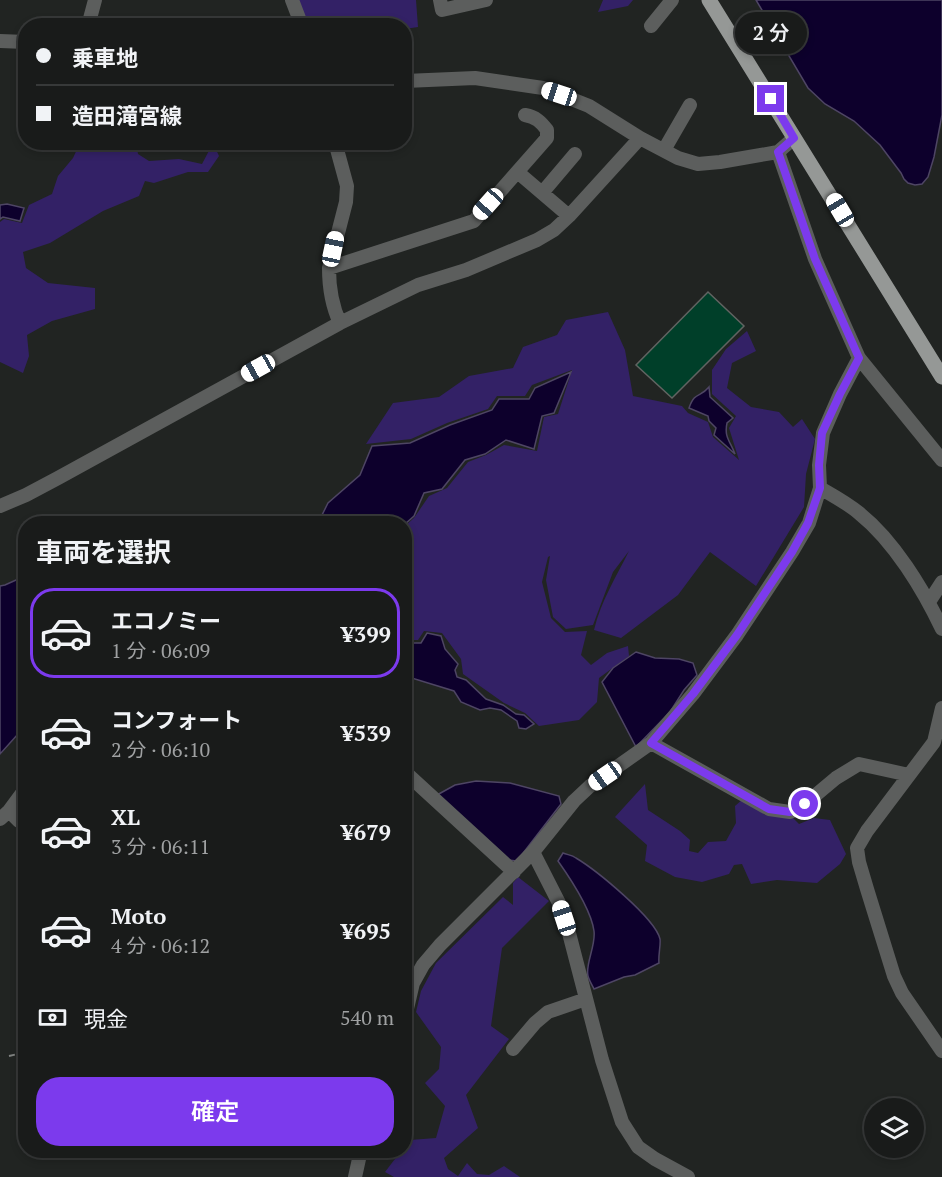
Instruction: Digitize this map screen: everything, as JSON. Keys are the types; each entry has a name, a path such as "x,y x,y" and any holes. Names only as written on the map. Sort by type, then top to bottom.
{"main road":[{"path":"710,1 942,377"}],"street":[{"path":"90,18 95,0"},
{"path":"292,0 299,18"},
{"path":"440,0 442,10 486,0"},
{"path":"651,26 672,0"},
{"path":"0,41 18,42"},
{"path":"412,81 475,78 543,88 589,106 640,138 678,158 698,164 778,152 794,138"},
{"path":"664,150 690,105"},
{"path":"329,268 474,221 547,138 547,130 536,117 525,115"},
{"path":"0,506 58,478 340,323 418,285 466,270 537,240 554,230 569,216 640,138"},
{"path":"337,150 347,186 346,201 329,268 329,279 335,313 340,323"},
{"path":"778,152 815,259 859,358 942,460"},
{"path":"542,193 576,154"},
{"path":"521,175 569,216"},
{"path":"412,987 423,965 440,945 533,852 574,801 590,786 651,743 693,694 737,635 808,523 820,488 819,465 822,433 859,358"},
{"path":"820,488 836,496 861,514 884,537 908,568 942,629"},
{"path":"929,602 942,582"},
{"path":"942,708 934,742 867,831 857,848 859,862 894,976 902,993 942,1051"},
{"path":"651,743 769,809 790,812 805,804 836,778 859,764 909,775"},
{"path":"412,778 514,872"},
{"path":"5,815 18,798"},
{"path":"533,852 559,903 569,933 602,1059 622,1122 638,1147 688,1177"},
{"path":"513,1050 535,1023 548,1012 586,999"},
{"path":"361,1175 362,1158"}],"path":[{"path":"9,1056 18,1054"}],"shaded area":[{"path":"298,0 416,0 418,27 412,28 412,18 304,18"},
{"path":"603,0 633,0 628,6 598,12"},
{"path":"756,0 942,0 942,115 934,157 928,177 922,184 908,183 880,145 854,121 825,104 808,88"},
{"path":"77,150 137,150 138,154 149,161 179,159 202,164 209,150 216,150 219,156 208,172 188,172 154,183 145,181 139,196 103,211 50,243 23,252 26,268 48,283 95,288 95,309 52,321 27,335 29,356 23,373 0,362 0,222 4,219 22,223 29,205 52,194 58,176"},
{"path":"7,204 24,208 20,221 3,217 0,219 0,205"},
{"path":"608,312 625,350 633,396 682,406 688,413 708,422 713,437 739,460 729,428 736,416 712,394 712,370 726,349 747,331 756,351 732,363 727,388 751,407 779,412 793,427 802,419 815,439 806,474 804,507 756,586 710,552 678,595 621,638 594,630 605,599 629,551 613,572 593,625 566,629 553,617 546,580 550,556 548,557 542,582 551,618 565,632 587,631 581,655 591,665 607,653 628,646 629,656 599,678 597,702 579,720 539,726 525,713 504,703 463,674 461,659 442,633 424,631 418,640 412,640 412,520 429,496 447,488 468,462 504,445 537,451 544,417 558,414 572,370 532,385 525,396 497,396 488,409 447,423 411,439 366,444 393,403 439,397 469,376 513,368 523,347 557,335 566,320"},
{"path":"571,372 554,413 542,416 534,449 506,440 485,454 465,460 442,489 424,493 412,518 322,516 328,503 360,475 372,446 410,443 492,410 499,399 529,399 535,388"},
{"path":"709,387 710,397 733,418 727,423 726,432 735,454 714,435 716,428 709,421 708,416 689,408 693,399"},
{"path":"18,579 18,734 0,754 0,586"},
{"path":"427,633 441,636 445,649 458,664 455,670 457,677 466,680 486,699 503,705 516,714 524,715 534,724 526,729 519,728 517,721 501,710 490,708 480,710 461,702 454,691 412,678 412,643 421,643"},
{"path":"636,652 655,658 679,659 693,663 697,675 670,712 636,747 602,682 613,668"},
{"path":"476,781 510,783 559,796 561,804 517,861 507,860 437,795 455,785"},
{"path":"645,784 648,810 690,840 689,851 698,853 708,842 726,841 736,823 735,806 743,799 765,815 791,816 799,824 814,818 830,820 846,854 840,864 817,883 777,880 751,884 742,864 734,865 729,874 702,882 675,877 645,861 647,845 615,817"},
{"path":"563,853 574,857 597,873 648,919 660,939 659,963 635,975 594,989 587,971 594,937 592,922 579,894 558,861"},
{"path":"518,877 549,901 502,948 491,1026 509,1039 466,1095 478,1128 444,1158 448,1169 458,1176 467,1163 477,1174 489,1175 504,1166 520,1177 394,1177 385,1172 396,1158 412,1158 412,1140 436,1138 445,1106 425,1083 439,1069 441,1047 416,1012 421,991 436,963 503,897 513,905 513,883"}],"building":[{"path":"708,292 744,326 672,398 636,365"}],"route":[{"path":"771,99 794,138 778,152 815,259 859,358 822,433 819,465 820,488 808,523 792,552 737,635 693,694 651,743 769,809 790,812 805,804"}]}
